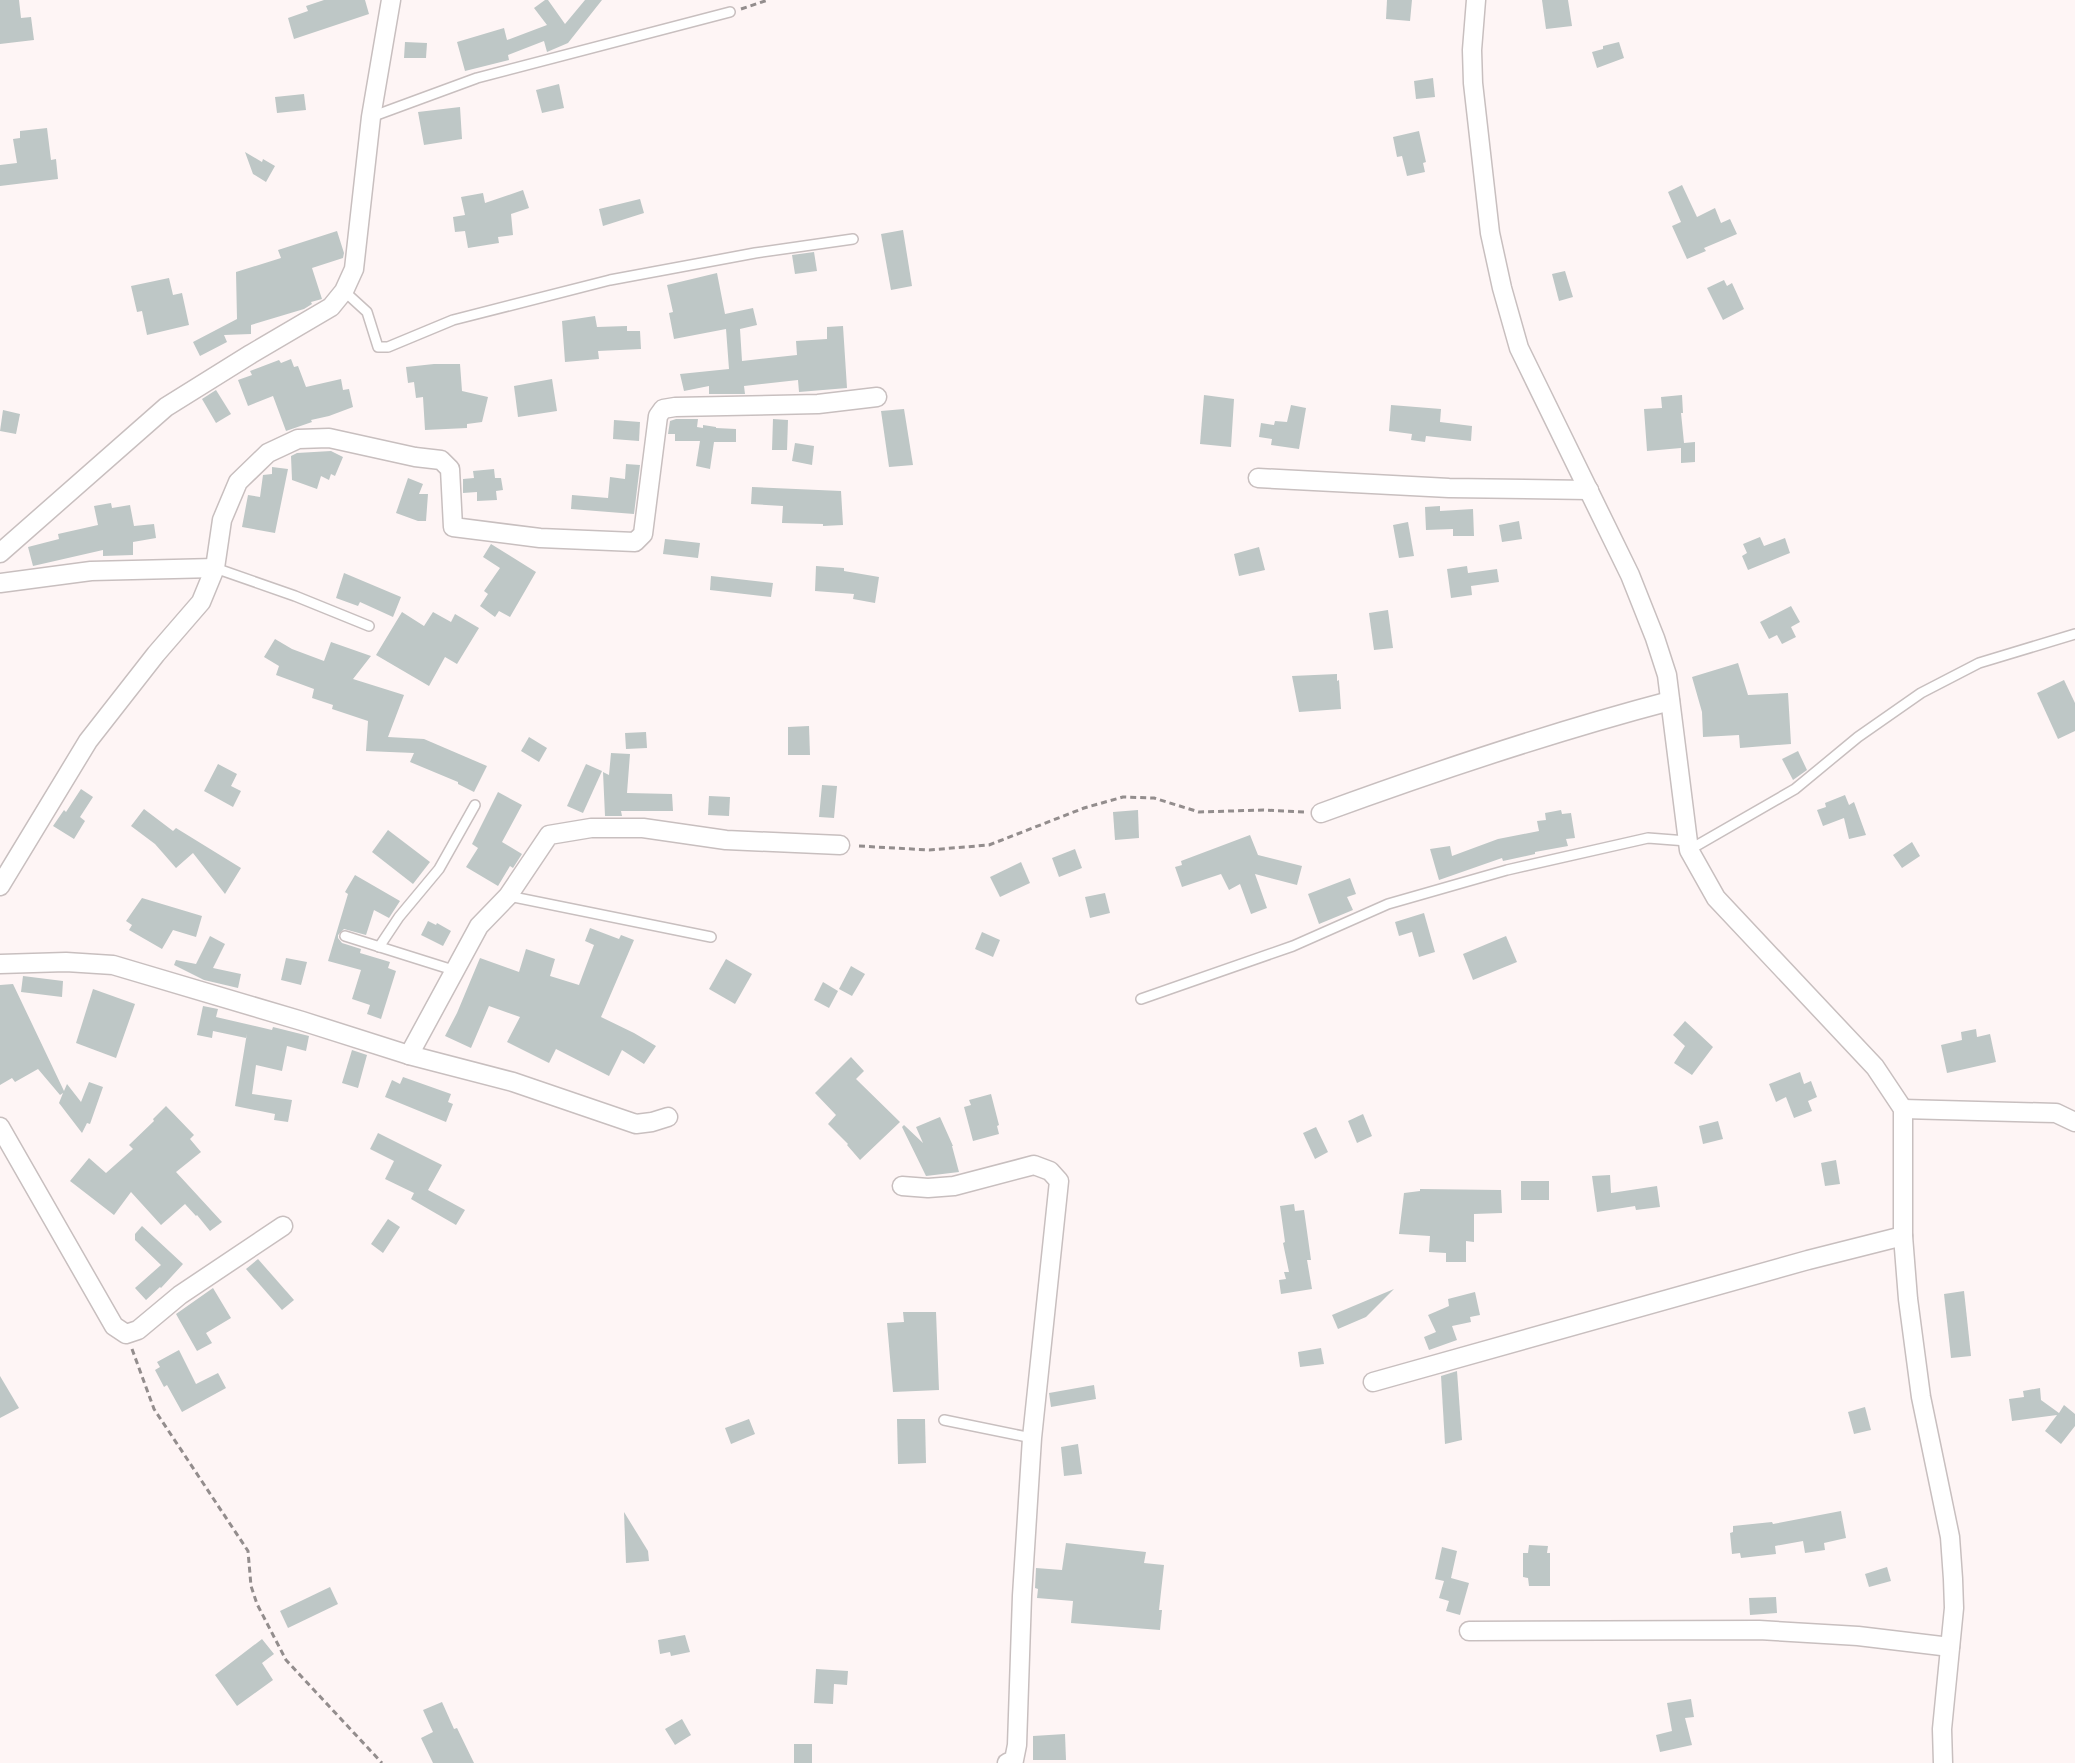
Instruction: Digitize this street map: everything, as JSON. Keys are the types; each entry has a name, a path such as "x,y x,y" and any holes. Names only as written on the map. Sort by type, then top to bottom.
{"street":[{"path":"0,553 166,407 331,307 344,291 354,269 371,117 391,0"},
{"path":"1476,0 1473,83 1490,233 1519,348 1630,575 1667,675 1688,845 1716,898 1875,1067 1903,1109 1903,1236 1908,1299 1921,1397 1950,1537 1954,1608 1942,1729 1943,1763"},
{"path":"0,886 88,741 201,602 215,568 222,520 238,482 268,453 298,439 329,438 441,460 450,469 453,527 540,538 635,542 643,534 658,416 663,409 818,404 877,397"},
{"path":"1258,478 1449,488 1589,490"},
{"path":"0,583 91,571 215,568"},
{"path":"1321,813 1486,755 1670,701"},
{"path":"409,1055 479,926 508,896 549,835 591,828 643,828 726,840 840,845"},
{"path":"0,964 66,962 113,965 409,1055 513,1082 636,1124 668,1117"},
{"path":"1903,1109 2056,1113 2075,1122"},
{"path":"0,1127 114,1326 126,1334 138,1330 180,1295 283,1226"},
{"path":"902,1186 954,1186 1034,1165 1050,1171 1059,1181 1032,1438 1017,1745 1014,1760 1007,1763"},
{"path":"1373,1382 1903,1236"},
{"path":"1469,1631 1759,1630 1858,1636 1950,1647"}],"lane":[{"path":"371,117 477,78 730,12"},
{"path":"344,291 367,312 378,347 388,347 453,320 610,280 755,253 853,239"},
{"path":"215,568 369,626"},
{"path":"1141,999 1293,946 1388,904 1507,870 1648,838 1688,845 1795,789 1858,737 1921,693 1979,663 2075,634"},
{"path":"379,947 399,917 439,869 475,805"},
{"path":"508,896 711,937"},
{"path":"345,936 453,970"},
{"path":"944,1420 1032,1438"}],"path":[{"path":"730,12 768,0"},
{"path":"840,845 929,850 989,845 1084,808 1123,797 1154,798 1199,812 1264,810 1321,813"},
{"path":"126,1334 154,1409 248,1551 251,1586 257,1604 286,1660 382,1763"}],"building":[{"path":"0,0 19,0 21,18 31,17 34,40 0,44"},
{"path":"324,0 365,0 369,14 294,39 288,18 308,11 306,6"},
{"path":"545,0 565,24 585,0 602,0 568,43 547,52 544,41 508,55 509,60 465,71 457,42 504,28 507,40 547,25 534,8"},
{"path":"1387,0 1412,0 1410,21 1386,19"},
{"path":"1542,0 1568,0 1572,26 1546,29"},
{"path":"405,42 427,43 426,58 404,58"},
{"path":"1619,42 1624,58 1597,68 1592,52"},
{"path":"1433,78 1435,97 1416,99 1414,81"},
{"path":"559,84 564,108 542,113 536,90"},
{"path":"304,94 306,110 277,113 275,97"},
{"path":"460,107 462,139 424,145 418,112"},
{"path":"47,128 51,160 56,159 58,179 0,186 0,165 17,163 13,139 20,138 20,131"},
{"path":"1419,131 1426,162 1423,163 1425,172 1407,176 1402,156 1397,157 1393,137"},
{"path":"245,152 275,166 266,182 253,174"},
{"path":"1682,185 1697,217 1715,208 1721,223 1730,219 1737,234 1687,259 1672,226 1681,222 1668,192"},
{"path":"523,190 529,208 511,214 513,235 498,237 499,243 468,248 465,231 455,232 453,217 465,215 461,197 483,193 485,203"},
{"path":"640,199 644,213 603,226 599,209"},
{"path":"903,230 912,286 891,290 881,234"},
{"path":"337,231 343,258 312,268 322,299 311,302 304,309 251,325 251,334 224,335 227,342 200,356 193,342 237,319 236,272 281,258 278,250"},
{"path":"814,252 817,271 795,274 792,255"},
{"path":"1565,271 1573,297 1559,301 1552,274"},
{"path":"717,273 725,314 753,308 757,325 740,329 742,361 797,355 796,341 827,339 827,327 843,326 847,388 799,392 798,380 744,386 745,394 709,394 709,386 684,391 680,374 729,369 726,329 674,339 669,313 673,312 667,285"},
{"path":"169,278 173,295 182,293 189,325 147,335 142,311 137,312 131,286"},
{"path":"1724,280 1727,286 1732,283 1744,309 1723,320 1707,288"},
{"path":"595,316 597,327 627,326 627,331 640,331 641,349 598,351 599,359 565,362 562,321"},
{"path":"291,359 294,367 298,366 306,387 341,379 343,390 349,389 353,407 286,431 273,396 248,406 238,380 252,375 250,371 279,360 281,363"},
{"path":"460,364 462,391 488,397 482,422 467,424 467,428 425,430 423,397 416,398 414,382 408,383 406,367"},
{"path":"552,379 557,411 518,417 514,386"},
{"path":"216,390 231,414 216,423 202,399"},
{"path":"1204,395 1234,399 1231,447 1200,444"},
{"path":"1682,395 1684,443 1695,442 1695,462 1681,463 1681,448 1647,451 1644,409 1662,408 1661,397"},
{"path":"1291,405 1306,408 1299,449 1271,445 1272,439 1259,437 1261,423 1274,425 1275,421 1287,422"},
{"path":"1391,405 1441,409 1440,422 1472,426 1471,441 1426,436 1425,442 1411,440 1412,434 1389,431"},
{"path":"904,409 913,465 889,467 881,411"},
{"path":"3,410 20,414 16,434 0,431"},
{"path":"698,419 697,427 703,428 703,425 736,429 736,442 714,442 710,469 696,466 700,441 675,441 675,434 668,434 670,421"},
{"path":"773,419 788,420 787,450 772,450"},
{"path":"614,420 640,422 639,441 613,439"},
{"path":"795,443 814,446 812,465 792,461"},
{"path":"331,451 343,457 335,476 331,474 329,480 321,476 317,489 292,480 291,456"},
{"path":"626,464 640,465 634,514 571,509 572,495 608,498 610,477 625,479"},
{"path":"272,467 288,469 275,533 242,527 248,495 260,497 263,475 272,474"},
{"path":"494,469 495,478 501,478 503,490 496,491 497,500 477,501 477,492 463,493 463,479 474,478 473,471"},
{"path":"408,478 423,484 419,494 428,494 426,521 396,513"},
{"path":"752,487 841,491 843,525 782,523 783,506 751,504"},
{"path":"111,503 112,508 130,505 134,526 154,524 156,538 133,542 133,555 103,556 103,550 33,566 28,547 59,539 58,534 98,525 94,506"},
{"path":"1440,506 1440,511 1473,509 1474,536 1453,536 1453,529 1426,530 1425,507"},
{"path":"1519,521 1522,539 1502,542 1499,525"},
{"path":"1408,522 1414,556 1399,558 1393,525"},
{"path":"1760,537 1764,546 1785,538 1790,553 1748,570 1742,556 1747,553 1743,544"},
{"path":"665,539 700,543 698,558 663,554"},
{"path":"491,544 536,572 510,617 499,611 495,617 480,606 488,594 484,591 500,568 483,557"},
{"path":"1259,547 1265,570 1239,576 1234,554"},
{"path":"816,566 844,568 844,571 879,577 875,603 853,599 854,594 815,591"},
{"path":"1467,566 1468,573 1497,569 1499,582 1471,586 1472,595 1451,598 1447,569"},
{"path":"344,573 401,597 393,617 360,602 358,606 336,598"},
{"path":"711,576 773,583 771,597 710,590"},
{"path":"1791,606 1800,622 1791,627 1796,637 1782,644 1777,635 1769,639 1760,622"},
{"path":"1388,610 1393,648 1374,650 1369,613"},
{"path":"402,612 424,626 433,612 451,622 455,614 479,628 457,664 445,657 429,686 376,655"},
{"path":"275,639 324,661 331,642 371,656 353,679 404,695 388,737 424,739 487,766 474,792 410,762 414,753 366,751 368,721 332,709 333,705 312,698 314,689 276,675 279,666 264,657"},
{"path":"1738,663 1748,695 1788,693 1791,744 1740,748 1739,735 1703,737 1702,712 1692,677"},
{"path":"1337,674 1341,709 1299,712 1292,676"},
{"path":"2064,680 2075,703 2075,731 2058,739 2037,693"},
{"path":"809,726 810,755 788,755 788,727"},
{"path":"646,732 647,748 626,749 625,733"},
{"path":"529,737 547,748 539,762 521,751"},
{"path":"1798,751 1807,770 1793,780 1782,759"},
{"path":"611,753 630,754 627,793 672,794 673,811 621,811 622,816 605,816 603,772 609,775"},
{"path":"218,764 237,774 231,786 241,791 233,807 204,791"},
{"path":"586,764 602,771 583,813 567,806"},
{"path":"822,785 837,786 834,818 819,817"},
{"path":"81,789 93,797 80,817 85,821 74,839 53,826"},
{"path":"498,792 522,805 502,842 522,854 498,886 466,867 478,848 472,844"},
{"path":"1845,795 1849,805 1854,802 1866,835 1849,839 1844,818 1823,826 1817,810"},
{"path":"709,796 730,797 729,816 708,815"},
{"path":"144,809 173,831 176,828 241,868 225,894 193,853 176,868 155,844 131,826"},
{"path":"1138,810 1139,838 1115,840 1113,812"},
{"path":"1561,810 1562,814 1571,813 1575,838 1566,839 1568,846 1503,861 1502,858 1439,880 1430,849 1450,846 1452,856 1498,839 1539,831 1537,821 1546,820 1545,813"},
{"path":"388,830 430,862 413,884 372,852"},
{"path":"1250,835 1258,855 1302,866 1297,885 1255,874 1267,908 1251,914 1240,884 1229,890 1221,874 1182,887 1175,867 1182,865 1181,861"},
{"path":"1912,842 1920,856 1902,868 1893,855"},
{"path":"1075,849 1082,868 1059,877 1052,858"},
{"path":"1021,862 1030,883 1000,897 990,877"},
{"path":"355,875 400,901 389,918 374,910 366,935 344,929 338,935 342,943 361,949 360,953 390,962 388,968 396,971 381,1019 367,1014 370,1005 352,999 361,970 328,961 348,894 345,892"},
{"path":"1350,878 1356,894 1347,897 1353,910 1319,924 1308,894"},
{"path":"1105,893 1110,913 1090,918 1085,897"},
{"path":"142,898 202,916 196,937 173,930 162,949 129,930 132,925 126,921"},
{"path":"1424,913 1435,952 1419,957 1412,932 1399,936 1395,922"},
{"path":"428,921 451,931 443,946 421,935"},
{"path":"590,928 619,939 621,935 634,940 601,1017 656,1046 644,1064 622,1050 609,1076 556,1049 549,1063 507,1042 520,1017 489,1006 471,1048 445,1036 480,958 519,972 526,949 555,959 550,976 579,985 594,945 585,941"},
{"path":"982,932 1000,940 993,957 975,949"},
{"path":"210,936 225,944 213,968 241,974 238,988 204,980 174,965 176,960 196,964"},
{"path":"1506,936 1517,962 1473,980 1463,954"},
{"path":"286,958 307,962 301,985 281,980"},
{"path":"726,959 752,974 735,1004 709,989"},
{"path":"851,966 865,974 852,996 839,989"},
{"path":"23,976 63,981 62,997 21,992"},
{"path":"823,982 838,991 829,1008 814,1000"},
{"path":"13,984 64,1091 67,1084 81,1102 89,1082 103,1087 90,1124 87,1123 82,1133 59,1103 63,1093 60,1095 38,1069 15,1082 12,1078 0,1085 0,985"},
{"path":"93,989 135,1004 116,1058 76,1043"},
{"path":"203,1006 218,1009 216,1017 309,1036 306,1051 287,1046 282,1071 256,1065 252,1094 292,1100 288,1122 274,1120 275,1114 235,1106 247,1033 246,1038 213,1031 212,1038 197,1035"},
{"path":"1685,1021 1713,1047 1692,1075 1674,1063 1685,1046 1673,1035"},
{"path":"1976,1029 1977,1037 1990,1034 1996,1062 1947,1073 1941,1045 1962,1040 1961,1032"},
{"path":"352,1050 367,1055 358,1088 342,1083"},
{"path":"851,1057 864,1071 856,1079 900,1122 860,1160 828,1124 836,1115 815,1093"},
{"path":"1800,1072 1804,1084 1811,1081 1817,1097 1808,1101 1812,1111 1794,1118 1786,1097 1776,1102 1769,1084"},
{"path":"403,1077 451,1094 448,1102 453,1104 446,1122 385,1097 392,1080 400,1084"},
{"path":"991,1094 999,1134 973,1141 964,1107 971,1105 969,1100"},
{"path":"166,1106 194,1135 190,1139 201,1152 176,1172 222,1222 210,1231 185,1204 161,1225 131,1192 114,1215 70,1181 89,1158 106,1173 133,1149 129,1145"},
{"path":"1363,1114 1372,1136 1357,1143 1348,1121"},
{"path":"940,1117 953,1146 959,1172 926,1176 902,1127 904,1125 923,1143 916,1127"},
{"path":"1718,1121 1723,1139 1703,1144 1699,1126"},
{"path":"1316,1127 1328,1152 1315,1159 1303,1133"},
{"path":"378,1133 442,1165 428,1190 465,1210 456,1225 411,1199 414,1193 385,1179 394,1161 370,1149"},
{"path":"1836,1160 1840,1184 1825,1186 1821,1163"},
{"path":"1610,1175 1611,1193 1657,1186 1660,1207 1636,1210 1635,1206 1597,1212 1592,1176"},
{"path":"1521,1181 1549,1181 1549,1200 1521,1200"},
{"path":"1420,1189 1501,1190 1502,1213 1474,1214 1474,1242 1466,1241 1466,1262 1446,1262 1446,1253 1429,1252 1430,1236 1399,1234 1404,1193"},
{"path":"1294,1204 1295,1211 1304,1210 1312,1289 1281,1294 1279,1280 1286,1279 1284,1272 1289,1272 1280,1206"},
{"path":"388,1219 400,1227 383,1253 371,1244"},
{"path":"142,1226 183,1264 146,1300 135,1288 161,1265 135,1240 135,1234"},
{"path":"258,1259 294,1300 282,1310 246,1269"},
{"path":"213,1288 231,1318 206,1333 212,1343 197,1351 176,1314"},
{"path":"1394,1289 1366,1317 1338,1329 1332,1315"},
{"path":"1964,1291 1971,1356 1951,1358 1944,1294"},
{"path":"1475,1292 1480,1315 1470,1317 1471,1322 1452,1326 1457,1340 1429,1350 1424,1337 1436,1332 1428,1315 1449,1306 1448,1299"},
{"path":"903,1312 936,1312 939,1390 893,1392 887,1323 904,1322"},
{"path":"1321,1348 1324,1364 1300,1367 1298,1352"},
{"path":"179,1350 196,1384 218,1373 226,1388 182,1412 155,1370 160,1367 157,1362"},
{"path":"1457,1371 1462,1440 1445,1444 1441,1376"},
{"path":"0,1376 19,1408 0,1418"},
{"path":"1094,1385 1096,1399 1051,1407 1049,1393"},
{"path":"2040,1388 2041,1400 2059,1413 2064,1405 2075,1414 2075,1426 2061,1444 2045,1431 2057,1415 2012,1421 2009,1399 2024,1397 2023,1391"},
{"path":"1865,1407 1871,1430 1854,1434 1848,1412"},
{"path":"749,1419 755,1434 731,1444 725,1428"},
{"path":"897,1419 925,1419 926,1463 898,1464"},
{"path":"1078,1444 1082,1474 1064,1476 1061,1447"},
{"path":"1841,1511 1846,1538 1824,1543 1825,1550 1805,1553 1803,1541 1775,1546 1776,1554 1741,1558 1740,1553 1732,1554 1730,1533 1733,1526 1773,1524"},
{"path":"624,1512 648,1551 649,1561 626,1563"},
{"path":"1066,1543 1146,1552 1144,1563 1164,1565 1160,1630 1071,1623 1073,1601 1037,1598 1036,1568 1062,1570"},
{"path":"1529,1545 1548,1546 1550,1586 1529,1586 1528,1578 1523,1577 1523,1553 1528,1553"},
{"path":"1442,1547 1457,1551 1451,1578 1469,1583 1460,1615 1446,1611 1449,1601 1439,1598 1444,1581 1435,1579"},
{"path":"1887,1567 1891,1581 1869,1587 1865,1574"},
{"path":"330,1587 338,1604 288,1628 280,1611"},
{"path":"1776,1597 1777,1613 1750,1615 1749,1598"},
{"path":"685,1635 690,1652 671,1656 670,1652 660,1654 658,1640"},
{"path":"262,1639 274,1654 262,1663 273,1680 237,1706 215,1675"},
{"path":"816,1669 848,1671 847,1685 834,1684 833,1704 814,1703"},
{"path":"1691,1699 1694,1717 1685,1718 1692,1745 1660,1752 1656,1735 1672,1731 1667,1703"},
{"path":"442,1702 474,1763 433,1763 421,1738 433,1732 423,1710"},
{"path":"682,1719 691,1735 675,1745 665,1729"},
{"path":"1065,1734 1066,1760 1033,1760 1033,1736"},
{"path":"794,1744 812,1744 812,1763 794,1763"}]}
